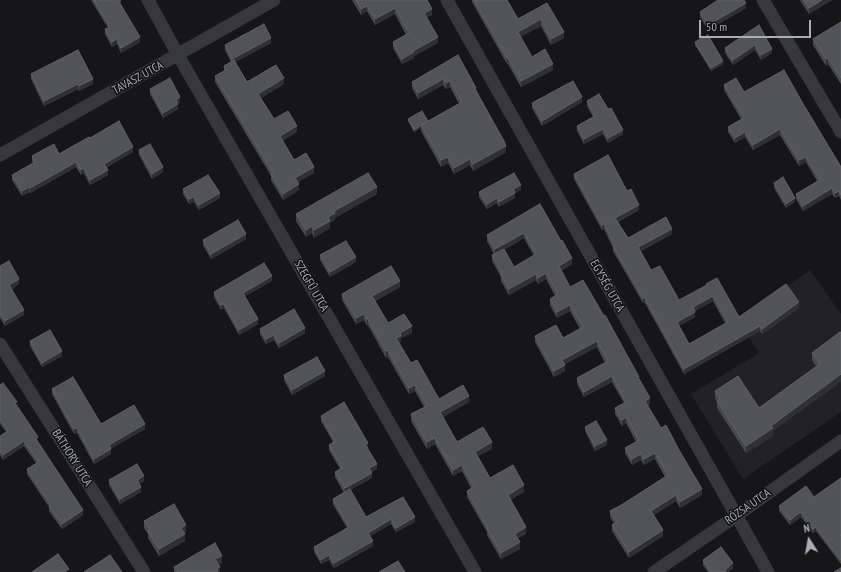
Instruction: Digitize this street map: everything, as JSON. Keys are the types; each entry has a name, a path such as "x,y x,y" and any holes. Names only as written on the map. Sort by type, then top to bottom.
{"street":[{"name":"SZEGFŰ UTCA","path":"148,0 178,55 475,572"},
{"name":"TAVASZ UTCA","path":"0,155 274,0"},
{"name":"EGYSÉG UTCA","path":"447,0 768,572"},
{"path":"763,0 841,132"},
{"name":"BÁTHORY UTCA","path":"0,344 144,572"},
{"name":"RÓZSA UTCA","path":"654,572 841,441"}],"shaded area":[{"path":"810,270 841,314 841,412 743,479 691,394 759,353 739,321"}],"building":[{"path":"94,0 118,0 140,37 121,48 117,39 112,42 105,29 110,27"},
{"path":"356,0 427,0 432,9 424,13 438,37 402,59 393,42 409,33 395,8 375,19 367,6 361,9"},
{"path":"474,0 507,0 518,19 547,3 564,32 551,39 541,19 518,32 532,57 545,49 553,64 521,81"},
{"path":"718,0 744,0 746,3 708,25 700,12"},
{"path":"804,0 822,0 809,8"},
{"path":"841,22 841,78 813,39"},
{"path":"264,24 271,38 232,59 225,45"},
{"path":"759,25 772,49 761,55 755,45 733,60 725,48"},
{"path":"708,35 723,61 711,68 695,42"},
{"path":"78,50 93,79 79,86 78,84 44,101 31,74"},
{"path":"458,55 506,146 473,164 470,159 454,168 448,157 441,160 421,125 462,102 450,81 446,83 443,79 418,93 412,82"},
{"path":"234,60 247,82 276,65 284,78 258,94 274,119 288,111 297,126 280,136 294,160 306,153 314,167 295,178 299,184 283,194 271,174 273,173 215,76 226,70 224,66"},
{"path":"784,70 841,167 841,195 839,191 835,193 832,188 803,206 796,194 820,180 806,157 799,160 780,129 753,145 745,132 735,138 728,127 744,118 724,85 736,78 744,92"},
{"path":"170,78 180,97 176,100 178,104 163,113 150,89"},
{"path":"573,81 582,97 542,121 532,103"},
{"path":"599,94 608,109 611,108 623,130 608,138 603,129 584,139 577,126 595,116 587,101"},
{"path":"422,111 428,121 414,130 408,119"},
{"path":"119,121 133,147 104,164 108,170 90,180 84,168 81,170 76,162 22,191 12,175 35,162 32,156 54,144 59,154"},
{"path":"150,144 163,167 152,174 139,150"},
{"path":"608,155 627,191 631,189 639,205 615,218 628,238 666,217 672,229 638,247 651,270 660,266 679,300 717,278 739,317 786,284 799,302 762,329 760,326 684,369 645,298 643,298 613,246 615,246 604,224 602,225 574,174","holes":["713,296 728,322 689,344 677,322 695,312 693,307"]},
{"path":"368,173 377,187 334,211 335,213 328,217 330,221 314,230 312,226 306,230 296,214"},
{"path":"514,173 521,185 513,189 515,193 499,202 497,198 487,204 479,192"},
{"path":"208,175 220,193 199,205 194,197 189,199 183,189"},
{"path":"783,177 795,198 786,204 774,183"},
{"path":"540,204 572,258 559,266 570,287 583,280 604,316 605,315 650,398 645,401 661,428 666,425 702,489 680,502 676,495 651,511 663,530 629,552 612,525 617,522 610,511 668,475 655,453 644,459 641,454 632,459 625,448 639,440 626,417 622,420 615,408 626,402 612,376 584,392 577,378 608,361 597,341 562,360 565,365 554,371 535,336 556,325 563,338 583,327 570,305 557,312 550,299 558,294 546,273 538,278 536,274 509,289 492,255 504,249 514,267 536,254 524,233 495,249 487,235"},
{"path":"238,220 246,234 211,254 203,240"},
{"path":"346,241 356,257 330,272 320,255"},
{"path":"9,261 19,279 9,285 24,310 5,321 0,313 0,266"},
{"path":"264,263 272,276 243,293 258,319 239,330 224,304 221,305 214,292"},
{"path":"391,266 400,281 372,296 388,323 404,314 412,326 400,333 401,336 396,338 411,363 417,360 439,399 463,385 469,396 440,412 457,442 483,427 492,442 475,452 490,478 513,465 524,485 508,495 526,527 515,534 520,542 501,553 467,491 474,487 462,465 453,470 435,438 427,442 411,414 427,406 415,385 409,388 388,350 386,351 368,319 364,314 356,318 342,294"},
{"path":"294,309 305,328 279,343 274,335 266,339 260,329"},
{"path":"50,330 62,351 42,363 30,341"},
{"path":"840,332 841,374 771,426 773,428 746,446 717,401 720,399 715,391 738,376 759,408 820,364 812,353"},
{"path":"317,357 325,371 292,390 284,375"},
{"path":"73,377 101,424 134,405 145,424 109,445 111,449 94,459 77,428 74,429 52,389"},
{"path":"3,383 17,402 15,403 38,437 36,439 83,510 62,524 49,506 51,505 27,469 39,462 24,441 3,455 0,451 0,436 8,431 0,419 0,385"},
{"path":"344,402 368,443 365,444 377,464 369,468 372,473 345,488 335,472 342,468 329,445 335,441 321,416"},
{"path":"596,421 607,440 595,446 585,427"},
{"path":"137,464 144,476 137,480 141,487 120,499 109,480"},
{"path":"841,478 841,560 816,527 813,529 801,512 790,520 779,506 806,486 814,497"},
{"path":"350,489 366,517 403,497 415,517 396,528 391,519 368,533 373,541 334,563 329,555 321,560 314,547 349,527 333,499"},
{"path":"174,504 186,525 181,528 185,534 159,549 144,521"},
{"path":"215,543 222,556 215,559 220,567 217,569 218,572 178,572 174,567"},
{"path":"721,547 733,563 725,570 726,572 711,572 703,560"},
{"path":"58,554 69,569 65,572 32,572"},
{"path":"110,555 122,572 84,572"},
{"path":"398,561 405,572 379,572"},
{"path":"841,568 841,572 834,572"}]}
